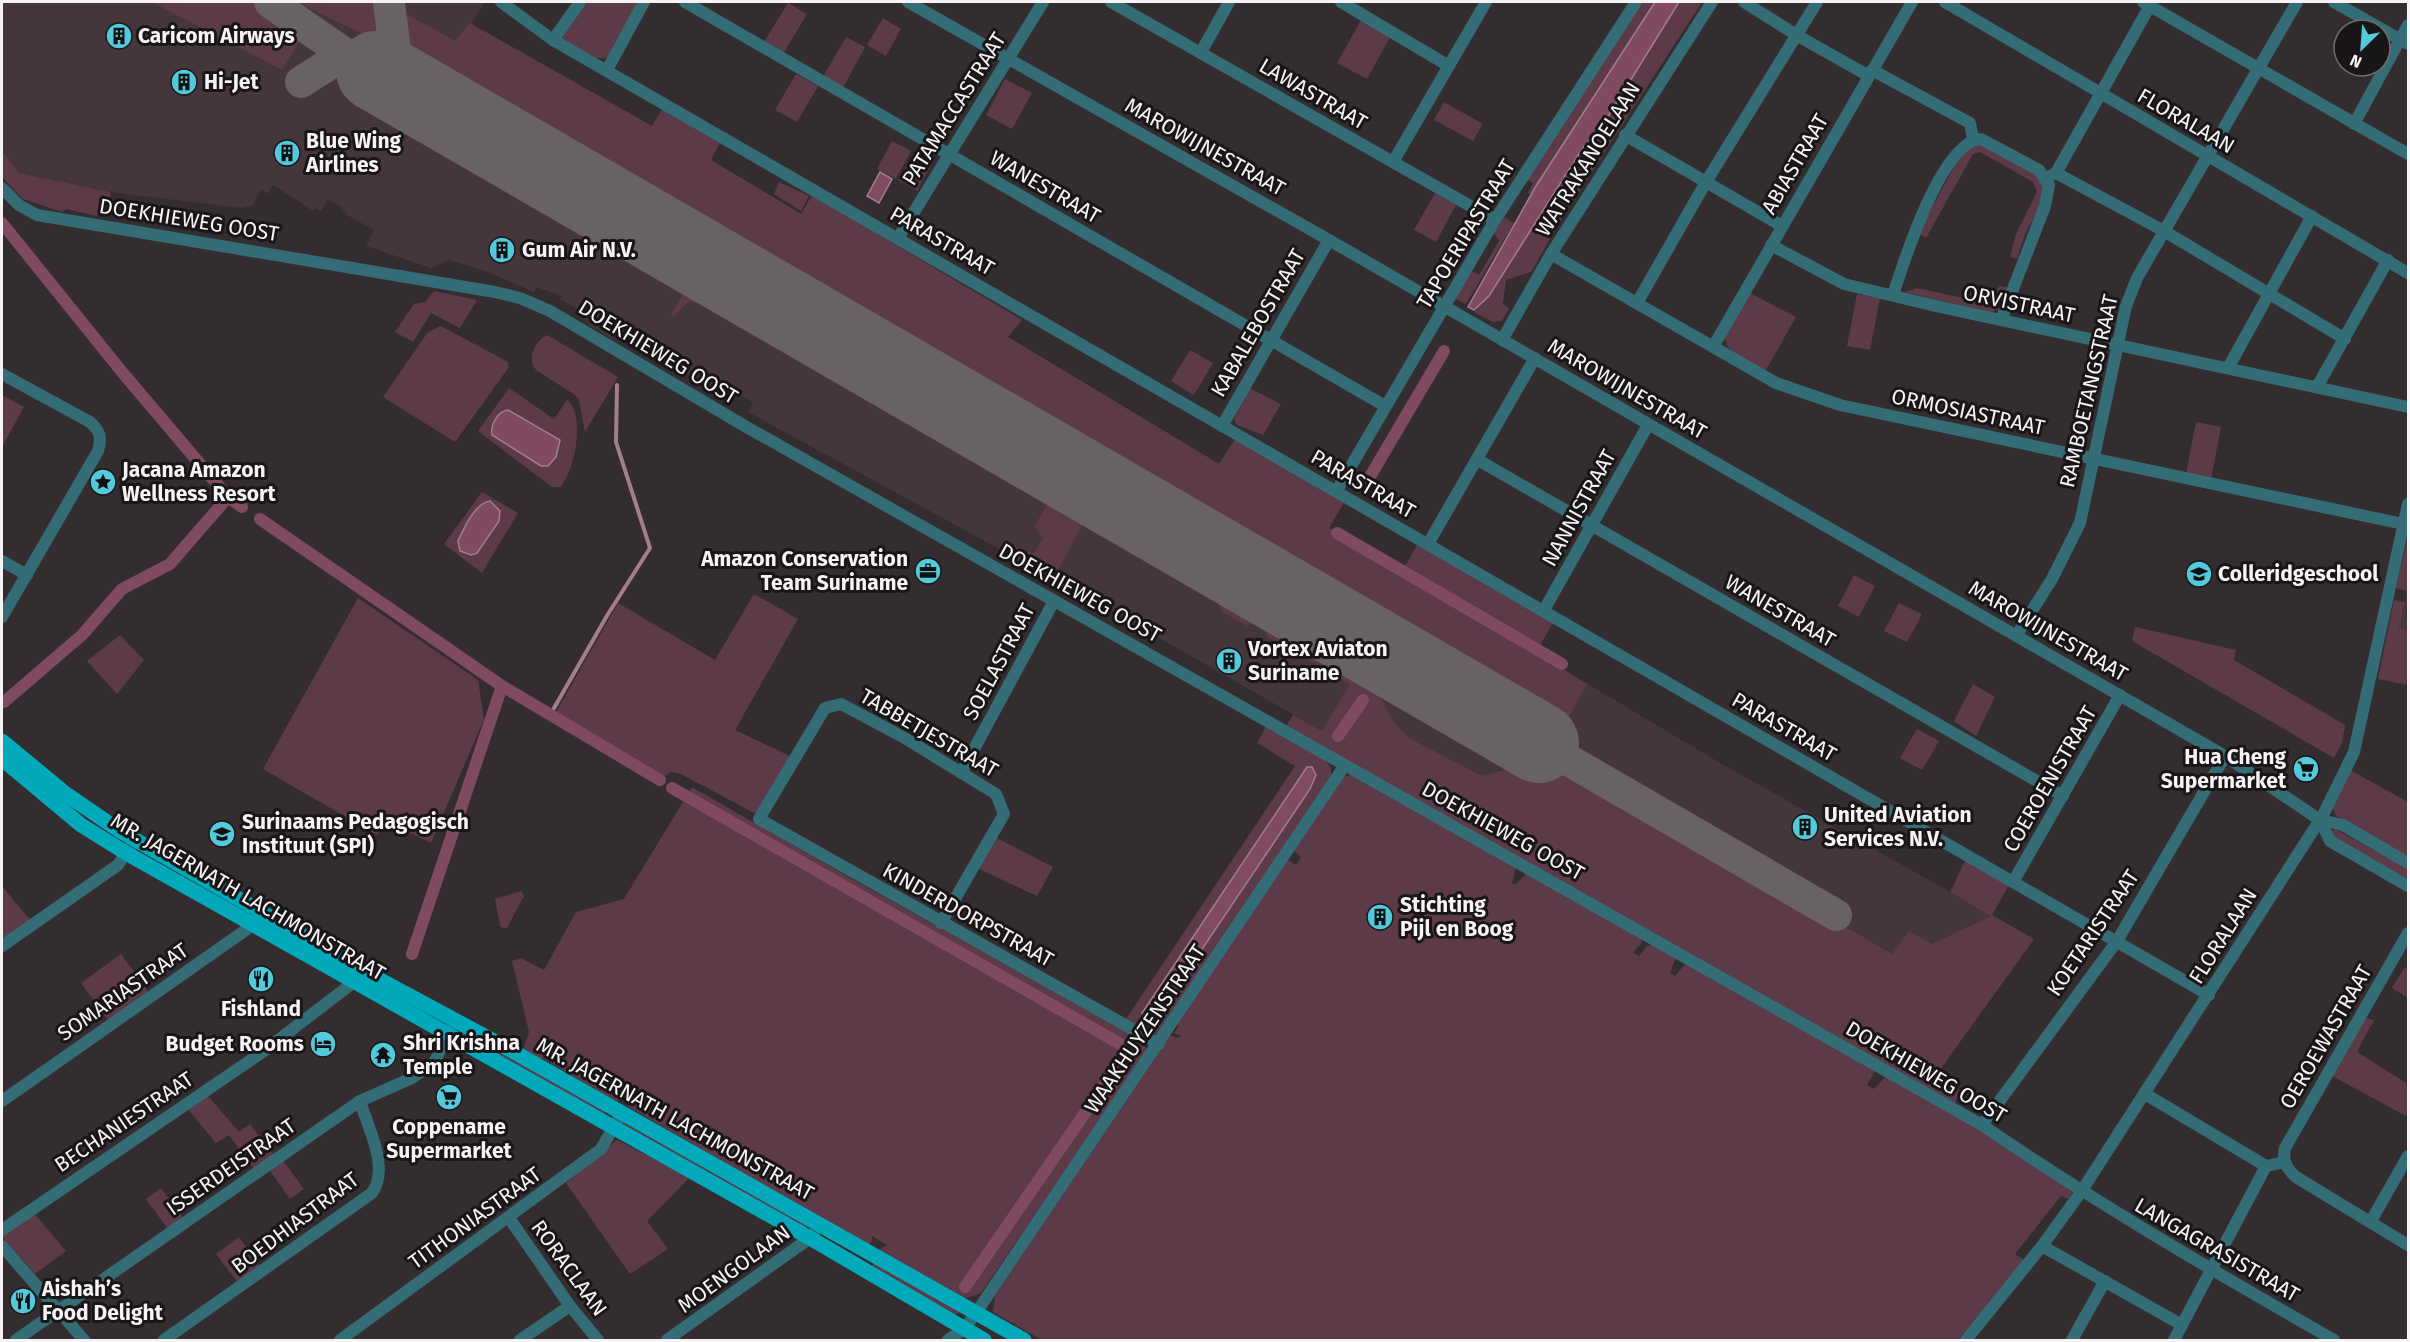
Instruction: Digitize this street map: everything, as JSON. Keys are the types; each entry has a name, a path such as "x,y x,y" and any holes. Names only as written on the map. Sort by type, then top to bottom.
{"main road":[{"name":"MR. JAGERNATH LACHMONSTRAAT","path":"2,741 66,794 135,839 373,976 1024,1341"},
{"name":"MR. JAGERNATH LACHMONSTRAAT","path":"2,759 81,825 126,853 810,1238 984,1341"}],"street":[{"name":"PARASTRAAT","path":"501,2 552,40 2209,995"},
{"path":"552,40 580,2"},
{"path":"607,70 644,2"},
{"name":"WANESTRAAT","path":"685,2 1385,406"},
{"name":"MAROWIJNESTRAAT","path":"908,2 1329,240 2120,695 2225,756 2320,820"},
{"name":"PATAMACCASTRAAT","path":"898,238 1043,2"},
{"name":"LAWASTRAAT","path":"1111,2 1495,220"},
{"path":"1201,52 1229,2"},
{"path":"1341,2 1355,5 1449,66"},
{"path":"1393,162 1486,2"},
{"name":"TAPOERIPASTRAAT","path":"1336,490 1495,220 1636,2"},
{"name":"WATRAKANOELAAN","path":"1502,340 1551,254 1712,2"},
{"path":"1744,2 1798,36 1970,123 1973,139"},
{"path":"1637,303 1706,182 1817,2"},
{"name":"ABIASTRAAT","path":"1713,346 1912,2"},
{"name":"FLORALAAN","path":"1945,2 2409,273"},
{"name":"RAMBOETANGSTRAAT","path":"2016,636 2052,579 2080,523 2126,306 2137,278 2297,2"},
{"path":"2334,2 2404,42"},
{"path":"2001,320 2049,195 2051,175 2100,93 2148,3 2258,69 2409,154"},
{"path":"2354,124 2404,42 2409,25"},
{"path":"1625,135 1782,226"},
{"path":"1893,296 1912,232 1950,162 1965,143 1973,139 1989,142 2039,170 2164,231 2345,339"},
{"name":"DOEKHIEWEG OOST","path":"2,188 20,205 37,215 520,298 550,311 743,425 1982,1125 2081,1192"},
{"path":"2228,368 2312,216"},
{"name":"KABALEBOSTRAAT","path":"1222,426 1329,240"},
{"name":"ORVISTRAAT","path":"1771,245 1844,284 2118,346 2409,407"},
{"name":"ORMOSIASTRAAT","path":"1551,254 1776,383 1840,405 2406,524"},
{"path":"2318,387 2388,260"},
{"path":"1428,544 1535,358"},
{"path":"2,374 90,422 99,430 101,441 98,451 2,617"},
{"name":"NANNISTRAAT","path":"1544,610 1648,425"},
{"name":"WANESTRAAT","path":"1478,459 2062,796"},
{"name":"FLORALAAN","path":"1966,1341 2042,1246 2081,1192 2320,820 2354,752 2409,504"},
{"path":"2,561 27,575"},
{"name":"SOELASTRAAT","path":"962,773 1054,601"},
{"name":"COEROENISTRAAT","path":"2013,882 2120,695"},
{"name":"TABBETJESTRAAT","path":"759,819 825,708 832,704 842,704 996,794 1004,814 941,923"},
{"name":"KOETARISTRAAT","path":"1982,1125 2117,941 2225,756"},
{"name":"WAAKHUYZENSTRAAT","path":"948,1341 964,1329 976,1313 1345,765"},
{"name":"KINDERDORPSTRAAT","path":"759,819 1159,1044"},
{"path":"2320,820 2343,825 2409,863"},
{"path":"2320,820 2330,841 2409,886"},
{"path":"2,946 118,865 135,839"},
{"name":"SOMARIASTRAAT","path":"2,1101 253,925 261,910"},
{"name":"OEROEWASTRAAT","path":"2284,1162 2285,1148 2409,933"},
{"name":"BECHANIESTRAAT","path":"2,1230 264,1051 354,982"},
{"name":"ISSERDEISTRAAT","path":"16,1341 57,1310 360,1101 412,1078 434,1063 455,1020"},
{"path":"2145,1094 2266,1166 2284,1162 2296,1177 2409,1245"},
{"name":"BOEDHIASTRAAT","path":"164,1341 372,1193 380,1180 380,1168 360,1101"},
{"name":"TITHONIASTRAAT","path":"340,1341 601,1149 621,1114"},
{"path":"2371,1221 2409,1156"},
{"path":"2174,1341 2266,1166"},
{"name":"LANGAGRASISTRAAT","path":"2081,1192 2334,1341"},
{"name":"RORACLAAN","path":"509,1218 570,1306 598,1341"},
{"name":"MOENGOLAAN","path":"668,1341 810,1238 819,1224"},
{"path":"2,1246 84,1341"},
{"path":"2042,1246 2182,1325"},
{"path":"2072,1341 2104,1281"},
{"path":"520,1341 570,1306"}],"shaded area":[{"path":"2,2 485,2 471,24 743,179 1720,763 2034,939 1932,1081 1102,605 748,412 753,402 730,389 726,387 722,395 622,336 611,338 589,325 590,323 581,317 584,313 560,299 562,296 536,287 534,292 488,272 449,260 431,268 366,246 374,230 347,215 340,206 328,199 321,211 315,208 313,211 273,185 267,194 261,189 252,206 241,208 117,193 18,173 2,151"},
{"path":"152,2 252,2 307,30 282,70"},
{"path":"297,2 380,2 379,42"},
{"path":"585,2 641,2 609,57 591,56 562,38"},
{"path":"1641,2 1655,2 1531,195 1528,193 1533,183 1527,179"},
{"path":"1655,2 1679,2 1609,115 1582,149 1489,296 1474,310 1468,307 1536,186"},
{"path":"1679,2 1702,2 1562,218 1531,272 1506,280 1503,304 1509,308 1502,321 1493,322 1474,312 1489,296 1582,149 1609,115"},
{"path":"788,3 807,14 783,54 764,42"},
{"path":"401,11 455,41 470,23 652,126 662,109 720,143 711,160 801,214 812,195 1022,320 1008,337 1219,464 1235,439 1345,501 1329,528 1402,572 1418,543 1554,621 1536,653 1587,684 1566,722 584,155 396,42"},
{"path":"883,18 901,29 886,56 867,45"},
{"path":"1361,20 1390,37 1367,79 1337,63"},
{"path":"846,37 865,47 843,88 823,77"},
{"path":"796,74 818,86 797,122 775,110"},
{"path":"1005,79 1032,93 1012,129 986,115"},
{"path":"1444,102 1483,124 1473,141 1434,120"},
{"path":"892,141 911,151 896,179 877,169"},
{"path":"1980,144 2037,175 2044,186 2042,204 2025,234 2017,259 2010,257 2016,234 2037,192 2033,182 1980,152 1973,154 1926,238 1918,233 1958,160 1963,153"},
{"path":"2,151 19,173 111,192 108,209 97,216 66,209 62,212 23,199 2,177"},
{"path":"914,154 932,163 917,191 898,180"},
{"path":"880,172 892,179 879,203 867,196"},
{"path":"779,182 809,196 801,211 774,194"},
{"path":"1435,193 1456,205 1436,242 1414,230"},
{"path":"1504,217 1514,223 1466,304 1455,299 1471,271 1479,275 1499,241 1494,233"},
{"path":"704,284 720,295 711,310 699,302 688,302 674,317 671,314 687,289"},
{"path":"1999,286 2008,287 1999,309 1990,313 1905,292 1917,288 1991,304"},
{"path":"434,291 477,300 460,328 431,313 413,342 395,332 414,304 425,302"},
{"path":"1750,293 1796,317 1766,370 1734,354 1726,344 1725,337"},
{"path":"1857,294 1880,298 1870,350 1847,346"},
{"path":"734,300 767,320 757,336 724,316"},
{"path":"441,326 508,362 509,367 455,442 383,397 428,332"},
{"path":"547,335 618,377 585,432 579,400 575,395 536,370 533,365 532,355 535,346"},
{"path":"1190,350 1213,363 1194,395 1171,381"},
{"path":"509,388 554,419 567,400 573,407 577,430 574,456 560,487 552,487 478,431"},
{"path":"1249,388 1281,404 1263,435 1237,425 1234,419"},
{"path":"2,395 24,407 2,447"},
{"path":"508,410 560,440 556,457 548,466 541,466 492,435 492,427 496,419"},
{"path":"2196,422 2221,427 2211,479 2186,474"},
{"path":"1055,489 1091,509 1053,579 1017,559 1021,551 1034,553 1043,539 1035,526"},
{"path":"482,492 518,513 482,573 444,544","holes":["475,511 499,521 492,530"]},
{"path":"490,501 500,511 499,521 477,553 471,555 460,551 458,541 467,523 480,506"},
{"path":"2408,535 2408,586 2407,591 2396,588"},
{"path":"1854,575 1875,586 1859,617 1838,606"},
{"path":"1213,576 1261,604 1248,626 1223,613 1210,588"},
{"path":"2408,586 2408,630 2399,628"},
{"path":"754,594 798,619 735,730 790,756 756,814 681,774 671,772 665,776 556,712 618,603 715,660"},
{"path":"358,598 478,680 484,719 431,843 385,821 377,835 263,769"},
{"path":"2394,600 2405,602 2399,628 2408,630 2408,685 2378,679"},
{"path":"1899,603 1922,614 1907,642 1884,631"},
{"path":"1278,613 1361,664 1395,723 1409,738 1482,776 1504,770 1522,754 1543,761 1770,894 1776,886 1892,954 1909,931 1932,944 1991,916 1950,892 1966,859 2009,885 1992,915 2034,939 1934,1078 1961,1091 1955,1103 1286,726 1293,715 1322,731 1350,684 1265,635"},
{"path":"2135,627 2236,650 2234,660 2345,725 2342,743 2334,758 2132,641"},
{"path":"120,635 144,660 117,694 87,661"},
{"path":"1973,684 1995,697 1976,736 1954,721"},
{"path":"1266,726 1325,759 1331,768 1331,775 1159,1033 1151,1035 1126,1019 1295,766 1257,743","holes":["1307,767 1316,775 1310,789 1154,1022 1142,1012"]},
{"path":"1917,729 1939,741 1922,770 1900,758"},
{"path":"1307,767 1312,767 1316,775 1310,789 1153,1022 1150,1022 1142,1013"},
{"path":"2350,770 2408,802 2408,857 2336,816 2333,808"},
{"path":"1352,775 1516,867 1512,883 1515,885 1527,873 1642,937 1641,944 1633,952 1639,956 1647,946 1655,944 1676,957 1670,973 1675,976 1686,963 1874,1069 1867,1085 1874,1089 1886,1076 2059,1174 2074,1190 2069,1199 2061,1196 2015,1254 2024,1260 1958,1340 1042,1340 993,1312 995,1296 1169,1035 1178,1038 1181,1036 1174,1033 1179,1026 1176,1024 1286,859 1296,865 1301,857 1294,851 1343,777"},
{"path":"692,787 1142,1040 1147,1051 981,1293 964,1299 881,1254 880,1249 887,1245 872,1236 872,1241 868,1246 629,1107 629,1097 625,1095 618,1101 612,1099 542,1058 540,1060 523,1050 529,1032 512,961 521,958 544,970 576,912 624,899"},
{"path":"2335,829 2408,869 2408,880 2335,838 2332,831"},
{"path":"997,838 1053,867 1037,896 979,869"},
{"path":"2,886 32,922 2,940"},
{"path":"521,891 524,896 507,928 503,928 500,926 495,899"},
{"path":"121,954 150,994 110,1023 81,983"},
{"path":"2405,967 2408,969 2408,998 2392,988"},
{"path":"2365,1018 2374,1020 2357,1052 2408,1084 2408,1117 2332,1076"},
{"path":"460,1030 604,1111 606,1116 457,1032"},
{"path":"207,1095 239,1132 250,1124 274,1155 254,1169 229,1135 216,1143 187,1108"},
{"path":"622,1122 807,1227 805,1229 620,1127"},
{"path":"617,1140 690,1177 647,1221 668,1249 630,1274 566,1183"},
{"path":"281,1158 304,1189 290,1199 268,1168"},
{"path":"161,1188 183,1218 168,1229 146,1199"},
{"path":"33,1212 66,1251 35,1274 2,1237 5,1231"},
{"path":"239,1237 261,1268 239,1284 216,1254"},
{"path":"873,1262 960,1312 955,1314 872,1268"}],"waterway":[{"path":"2,223 122,372 228,497 170,564 122,589 82,635 4,702"},
{"path":"1368,480 1444,351"},
{"path":"550,715 608,614 650,548 616,442 617,385"},
{"path":"228,497 242,507"},
{"path":"260,519 502,686 660,780"},
{"path":"1337,533 1562,664"},
{"path":"412,954 502,686"},
{"path":"1338,736 1363,700"},
{"path":"672,788 1129,1049 965,1287"}],"taxiway":[{"path":"270,2 345,54"},
{"path":"389,2 399,84"},
{"path":"301,82 345,54 376,71"},
{"path":"1539,743 1836,915"}],"runway":[{"path":"376,71 1539,743"}],"place":[{"name":"Caricom Airways","path":"119,36"},
{"name":"Hi-Jet","path":"184,82"},
{"name":"Blue Wing Airlines","path":"287,153"},
{"name":"Gum Air N.V.","path":"502,250"},
{"name":"Jacana Amazon Wellness Resort","path":"103,482"},
{"name":"Amazon Conservation Team Suriname","path":"928,571"},
{"name":"Colleridgeschool","path":"2199,574"},
{"name":"Vortex Aviaton Suriname","path":"1229,661"},
{"name":"Hua Cheng Supermarket","path":"2306,769"},
{"name":"United Aviation Services N.V.","path":"1805,827"},
{"name":"Surinaams Pedagogisch Instituut (SPI)","path":"222,834"},
{"name":"Stichting Pijl en Boog","path":"1380,917"},
{"name":"Fishland","path":"261,979"},
{"name":"Budget Rooms","path":"323,1044"},
{"name":"Shri Krishna Temple","path":"383,1055"},
{"name":"Coppename Supermarket","path":"449,1097"},
{"name":"Aishah’s Food Delight","path":"23,1301"}]}
